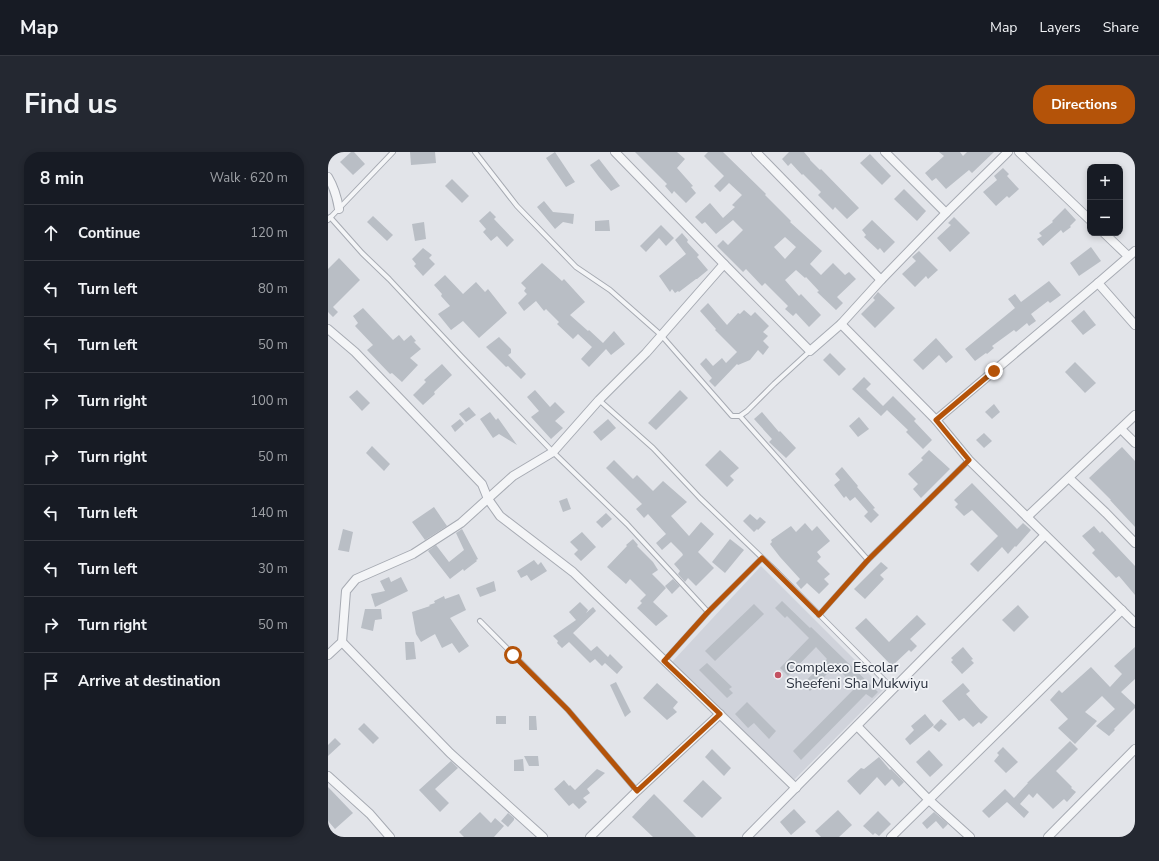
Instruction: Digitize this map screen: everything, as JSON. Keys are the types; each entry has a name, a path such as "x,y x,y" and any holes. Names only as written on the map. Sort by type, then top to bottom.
{"street":[{"path":"615,152 810,351 841,324 946,213 1008,152"},
{"path":"756,152 881,280"},
{"path":"885,152 946,213"},
{"path":"1019,152 1087,217"},
{"path":"328,177 333,185 339,209"},
{"path":"1107,236 1128,256"},
{"path":"936,420 1135,251"},
{"path":"328,655 342,642 346,591 356,579 413,554 461,523 513,476 553,452 599,400 646,353 724,264"},
{"path":"1098,283 1135,325"},
{"path":"841,324 936,420 969,460 1135,623"},
{"path":"328,329 355,352 482,484 488,499 500,516 572,572 796,788"},
{"path":"1027,517 1135,415"},
{"path":"1121,429 1135,443"},
{"path":"1069,478 1135,543"},
{"path":"747,837 1045,535"},
{"path":"891,837 1122,610"},
{"path":"342,642 450,753 543,837"},
{"path":"590,837 720,714"},
{"path":"857,726 929,800 970,837"},
{"path":"1048,837 1135,749"},
{"path":"328,776 370,814 390,837"}],"lane":[{"path":"393,152 329,218 553,452 627,524 708,612"},
{"path":"476,152 517,206 576,267 610,290 661,335 732,416 740,416 747,411 810,351"},
{"path":"599,400 653,448 700,498 893,689"},
{"path":"740,416 868,560"},
{"path":"819,615 868,560 969,460"},
{"path":"664,661 708,612 762,558"},
{"path":"480,621 568,710 637,791"}],"shaded area":[{"name":"Complexo Escolar Sheefeni Sha Mukwiyu","path":"761,566 884,689 794,780 672,662"}],"building":[{"path":"351,152 354,152 365,164 353,175 340,162"},
{"path":"410,152 435,152 436,163 411,165"},
{"path":"555,152 575,182 566,187 546,158"},
{"path":"635,152 677,152 685,159 677,168 693,186 691,187 696,193 686,203 674,191 672,194 665,186 667,184"},
{"path":"708,152 723,152 766,194 765,195 791,221 790,222 822,251 810,264 821,275 833,263 845,275 849,272 856,279 837,297 843,303 836,310 817,292 819,291 806,277 805,278 796,270 785,280 799,296 801,294 821,315 809,327 796,313 793,316 785,309 788,306 765,283 762,286 746,269 743,272 717,246 723,240 728,245 743,230 733,220 716,234 705,222 702,224 695,217 710,203 723,218 735,207 732,205 742,195 729,183 720,192 714,186 724,176 704,156","holes":["785,237 796,247 785,259 774,247"]},
{"path":"789,152 804,152 810,160 820,170 821,169 859,208 847,219 835,207 833,210 818,195 821,192 803,174 802,175 791,163 788,166 782,159"},
{"path":"939,152 960,152 963,156 967,152 994,152 972,173 969,170 946,189 936,178 932,181 925,173 944,156"},
{"path":"870,154 891,176 882,185 860,163"},
{"path":"599,159 620,186 611,191 599,177 590,165"},
{"path":"1003,168 1009,174 1007,176 1019,189 1009,198 1007,196 996,206 983,192 997,180 994,176"},
{"path":"452,179 469,196 462,203 445,186"},
{"path":"904,189 926,211 917,221 894,199"},
{"path":"544,201 553,212 574,214 573,224 563,222 555,229 537,207"},
{"path":"1065,208 1076,220 1070,226 1071,227 1063,233 1061,230 1043,246 1037,239 1042,236 1039,233 1053,222 1052,221"},
{"path":"490,211 496,217 494,219 514,240 507,247 497,236 491,241 483,232 486,229 479,221"},
{"path":"373,216 393,235 387,241 367,222"},
{"path":"954,217 970,233 950,252 937,238 951,225 948,223"},
{"path":"609,220 610,231 595,231 595,221"},
{"path":"872,220 895,242 884,253 880,248 878,250 864,237 866,235 862,230"},
{"path":"424,222 426,239 415,241 412,224"},
{"path":"661,225 674,238 666,246 659,238 646,252 640,246"},
{"path":"682,233 688,240 687,242 699,255 697,257 708,270 679,292 678,291 675,293 672,289 670,292 659,276 686,254 675,240"},
{"path":"1091,247 1101,261 1079,276 1070,263"},
{"path":"423,248 432,255 429,258 435,264 423,276 414,266 416,264 412,259"},
{"path":"919,251 938,270 928,279 926,276 915,287 902,274 916,261 912,257"},
{"path":"339,258 360,280 333,307 338,312 333,317 328,312 328,269"},
{"path":"542,263 562,281 564,279 585,302 570,315 603,343 614,331 625,344 611,355 606,349 589,367 581,359 592,347 578,334 573,339 557,324 559,322 546,309 544,311 536,301 524,311 518,303 527,294 524,291 526,288 521,283"},
{"path":"445,275 463,294 476,282 485,292 488,289 507,313 479,338 463,321 451,330 438,314 450,306 434,285"},
{"path":"1049,281 1061,295 1050,303 1048,301 1031,314 1036,321 1029,326 1027,323 1016,332 1014,330 992,346 994,348 987,354 986,353 975,361 965,349 1015,308 1008,299 1015,294 1021,302"},
{"path":"878,292 895,308 875,328 861,314 875,300 873,298"},
{"path":"708,303 727,325 738,313 740,314 744,310 751,316 755,312 769,326 763,332 768,336 763,341 769,347 763,355 758,350 750,360 738,365 737,364 715,387 709,381 712,378 700,364 706,358 713,366 722,358 726,363 737,352 715,330 716,329 700,311"},
{"path":"363,308 393,340 399,335 404,341 411,335 416,341 414,342 421,349 410,358 418,365 402,382 392,373 390,374 367,350 373,345 355,326 358,323 353,316"},
{"path":"1084,310 1096,325 1083,335 1071,321"},
{"path":"499,337 511,349 511,353 508,355 526,374 521,379 508,366 506,367 486,347"},
{"path":"936,338 953,357 946,363 939,355 923,370 913,360"},
{"path":"830,353 846,369 839,376 823,360"},
{"path":"1075,362 1096,383 1085,393 1065,372"},
{"path":"442,364 452,375 423,405 413,395 426,382 424,380"},
{"path":"864,377 871,384 866,389 883,406 893,396 916,419 914,421 932,440 923,449 906,432 908,430 887,410 881,416 852,389"},
{"path":"357,390 370,403 362,411 349,397"},
{"path":"535,390 550,407 555,402 565,412 555,421 563,428 551,439 531,417 539,411 527,397"},
{"path":"680,390 688,398 656,430 648,423"},
{"path":"994,404 1000,412 992,419 985,412"},
{"path":"469,407 476,415 466,422 459,414"},
{"path":"490,412 496,420 498,418 517,445 499,434 493,438 480,419"},
{"path":"762,412 779,432 780,431 796,448 786,458 769,442 772,439 754,419"},
{"path":"859,417 869,429 858,437 849,426"},
{"path":"460,419 464,424 455,432 451,426"},
{"path":"608,419 616,428 601,441 593,432"},
{"path":"984,433 992,441 984,448 976,440"},
{"path":"372,446 390,464 384,471 366,453"},
{"path":"1122,447 1135,461 1135,527 1089,478"},
{"path":"720,450 739,468 730,476 734,480 727,487 705,465"},
{"path":"929,450 950,469 921,498 913,489 918,484 908,474 923,460 921,458"},
{"path":"614,460 633,479 637,475 653,491 663,481 687,502 671,516 689,536 701,522 714,534 698,552 714,568 696,586 688,578 685,582 678,574 680,571 674,564 683,555 682,553 671,542 662,550 656,543 666,534 648,514 644,518 636,509 642,504 606,468"},
{"path":"842,467 879,515 871,523 864,516 868,512 855,497 850,501 846,496 844,498 834,485 840,480 835,474"},
{"path":"972,483 1017,529 1023,523 1031,530 1008,554 1002,547 978,572 970,564 998,536 972,510 964,516 955,507 958,504 954,500"},
{"path":"567,498 571,509 563,512 559,501"},
{"path":"434,507 447,526 425,540 412,522"},
{"path":"606,513 612,519 602,528 596,522"},
{"path":"750,514 757,520 760,517 766,522 754,532 743,521"},
{"path":"805,523 812,531 817,526 830,541 817,552 821,557 817,561 830,574 824,579 829,584 819,594 807,583 801,589 796,583 800,579 770,544 772,542 771,540 791,526 796,532"},
{"path":"1094,526 1100,533 1102,531 1135,566 1135,595 1119,576 1116,578 1092,553 1095,550 1082,536"},
{"path":"343,529 353,532 349,552 338,550"},
{"path":"462,529 478,559 464,571 463,569 450,579 428,551 436,545 449,562 464,550 456,533"},
{"path":"582,532 596,547 581,561 574,554 578,550 570,542"},
{"path":"633,539 638,545 637,546 653,562 658,570 652,574 666,588 653,602 668,616 656,626 637,608 642,603 640,601 646,595 630,579 626,584 607,567"},
{"path":"730,539 744,550 725,573 712,562"},
{"path":"534,560 538,565 541,562 547,571 531,581 527,575 521,578 517,571"},
{"path":"881,562 888,568 880,575 884,579 865,599 854,589"},
{"path":"389,577 391,582 401,577 408,591 375,607 371,594 385,591 380,581"},
{"path":"673,579 680,586 672,594 665,586"},
{"path":"494,581 496,591 480,597 476,588"},
{"path":"459,594 466,610 450,618 469,646 459,653 452,643 442,648 435,634 421,642 416,634 412,612 430,606 429,605 435,603 434,601 444,596 445,599"},
{"path":"782,601 878,692 872,698 866,694 801,760 793,751 856,687 835,666 810,691 803,684 827,659 816,647 788,676 780,668 809,638 787,616 785,618 775,608"},
{"path":"580,602 588,610 586,613 593,607 596,611 573,633 591,651 597,646 608,657 610,654 623,667 617,674 605,663 602,666 595,659 590,663 569,642 562,648 553,636 576,620 569,612"},
{"path":"754,604 764,614 715,661 705,651"},
{"path":"1018,605 1029,617 1014,632 1002,620"},
{"path":"365,609 381,609 382,619 375,620 373,631 361,628"},
{"path":"917,615 926,624 910,639 917,646 911,652 909,650 892,666 855,628 866,618 889,642"},
{"path":"405,642 414,642 416,659 406,660"},
{"path":"963,647 973,659 971,660 974,663 962,674 951,662 953,660 951,658"},
{"path":"1135,647 1135,679 1121,692 1135,705 1135,708 1109,736 1096,726 1115,709 1102,696 1085,712 1097,721 1075,744 1058,728 1068,719 1050,700 1059,690 1062,693 1091,667 1110,687 1122,674 1114,666"},
{"path":"707,663 732,687 729,689 733,693 727,698 699,670"},
{"path":"616,682 631,712 625,717 610,685"},
{"path":"657,683 678,702 673,708 677,712 667,720 643,698"},
{"path":"963,683 970,691 966,694 988,717 981,724 979,722 973,727 964,718 959,721 942,701"},
{"path":"747,702 776,731 769,739 754,723 748,728 735,714"},
{"path":"925,714 934,725 910,745 905,739 914,730 911,726"},
{"path":"496,716 506,716 506,724 496,724"},
{"path":"529,716 536,716 537,730 529,730"},
{"path":"941,719 947,724 939,732 933,727"},
{"path":"364,723 379,738 373,744 358,729"},
{"path":"335,738 341,744 328,756 328,745"},
{"path":"1070,741 1078,749 1056,771 1076,792 1067,802 1064,799 1053,809 1037,793 1033,798 1029,794 1020,804 1029,812 1024,818 1007,802 989,818 982,811 1005,789 1014,798 1027,783"},
{"path":"1003,747 1018,762 1006,773 994,761 999,755 997,753"},
{"path":"712,749 731,768 724,776 705,757"},
{"path":"929,750 943,765 930,777 916,762"},
{"path":"524,756 538,756 539,766 529,766"},
{"path":"879,757 890,770 891,769 904,782 899,787 892,779 885,786 877,777 860,795 847,781 861,768 864,769"},
{"path":"523,759 524,771 514,771 514,760"},
{"path":"451,761 458,768 435,789 449,803 440,812 419,790"},
{"path":"597,769 605,773 587,789 590,793 583,798 587,802 579,809 573,803 569,806 554,789 564,780 575,790"},
{"path":"703,780 722,798 702,818 683,801"},
{"path":"328,787 353,813 335,829 328,821"},
{"path":"654,794 696,837 653,837 632,817"},
{"path":"794,809 806,822 791,835 780,822"},
{"path":"838,810 852,825 839,837 821,837 815,831"},
{"path":"878,811 891,824 879,836 875,833 873,835 863,826"},
{"path":"480,812 491,823 495,818 504,826 494,837 464,837 459,832"},
{"path":"934,812 948,824 943,829 936,821 927,829 922,823"},
{"path":"508,813 514,818 514,820 508,827 501,821"}],"place":[{"name":"Complexo Escolar Sheefeni Sha Mukwiyu","path":"778,675"}],"route":[{"path":"513,655 568,710 637,791 720,714 664,661 708,612 762,558 819,615 868,560 969,460 936,420 994,371"}]}
